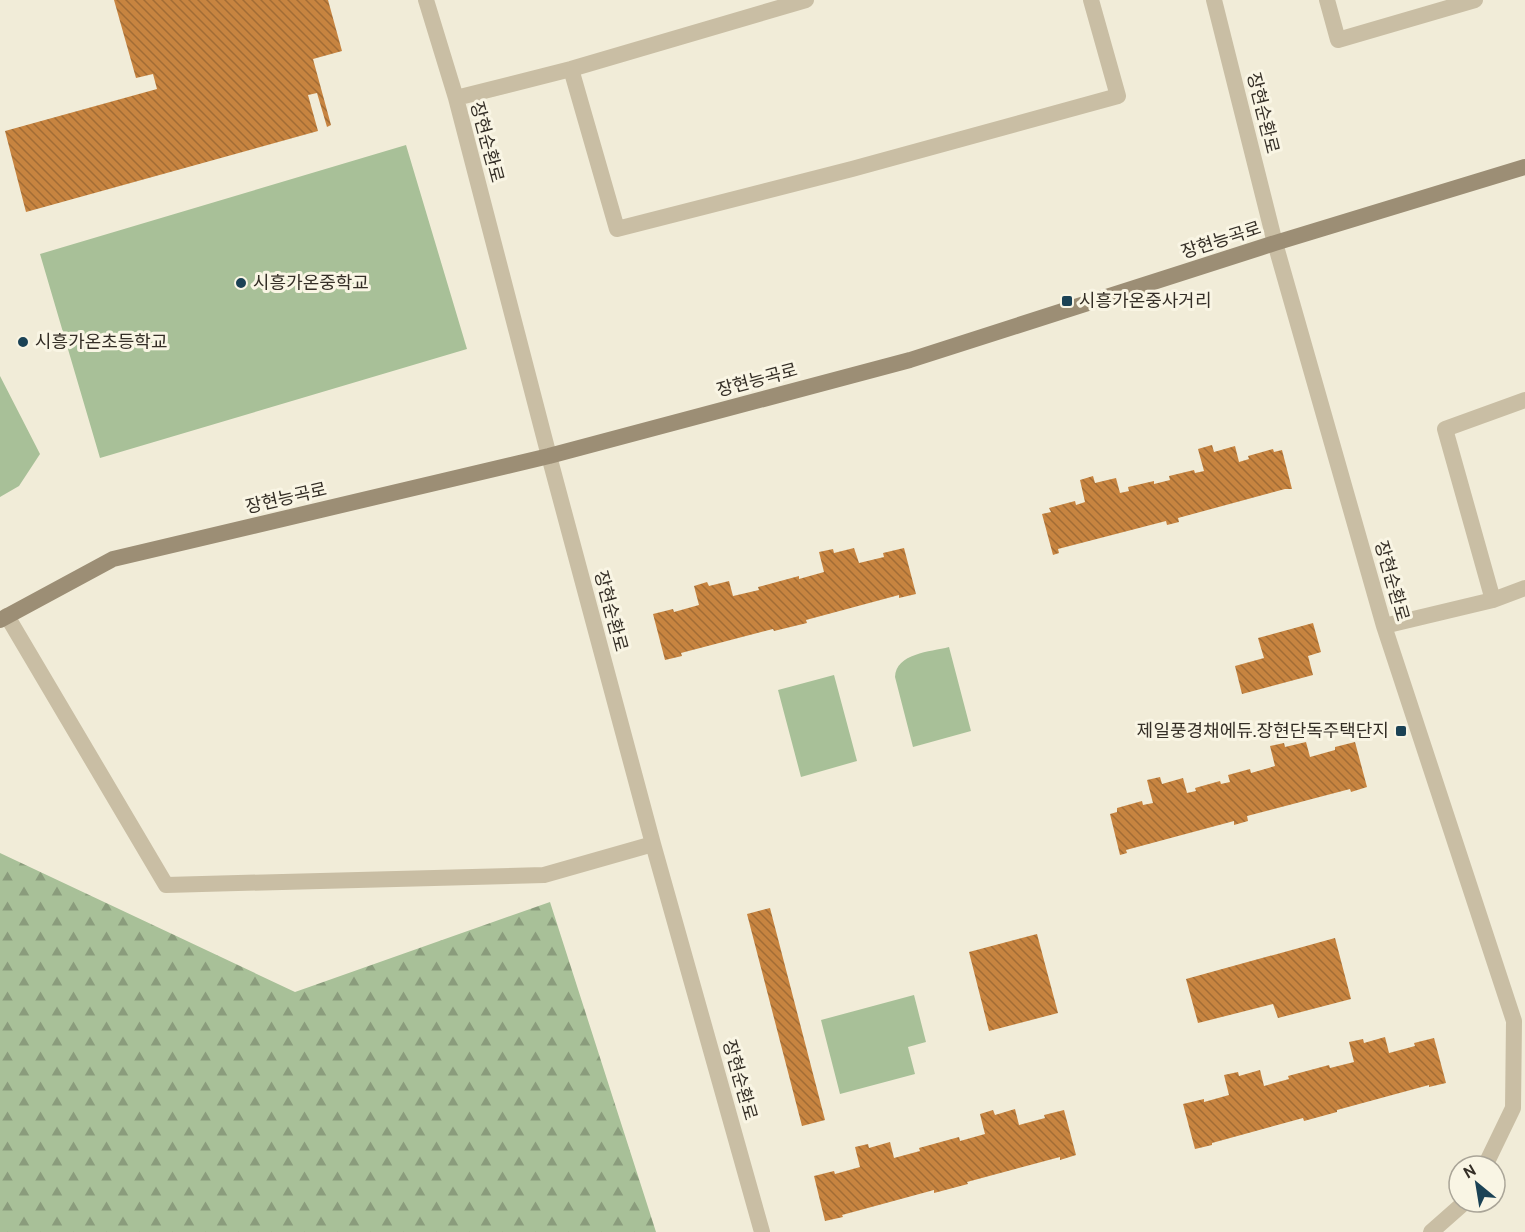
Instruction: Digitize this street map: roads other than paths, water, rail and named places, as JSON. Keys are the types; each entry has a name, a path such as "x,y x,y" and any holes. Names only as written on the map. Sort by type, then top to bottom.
{"main road":[{"name":"장현능곡로","path":"3,618 113,559 549,456 910,360 1275,243 1525,167"}],"street":[{"name":"장현순환로","path":"426,0 456,98 653,844 762,1232"},
{"path":"456,98 571,69 806,0"},
{"path":"571,69 617,229 852,169 1118,96 1091,0"},
{"name":"장현순환로","path":"1214,0 1275,243 1384,626 1514,1021 1513,1108 1491,1154"},
{"path":"1327,0 1338,40 1475,0"},
{"path":"1493,600 1445,429 1525,400"},
{"path":"1384,626 1493,600 1525,588"},
{"path":"3,618 166,885 543,875 653,844"},
{"path":"1431,1232 1451,1214"}],"place":[{"name":"시흥가온중학교","path":"241,283"},
{"name":"시흥가온중사거리","path":"1067,301"},
{"name":"시흥가온초등학교","path":"23,342"},
{"name":"제일풍경채에듀.장현단독주택단지","path":"1401,731"}]}
